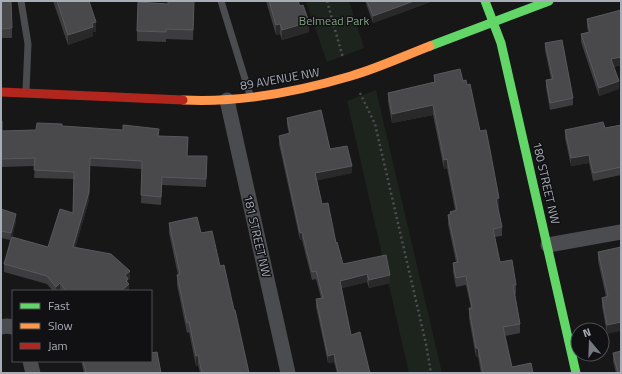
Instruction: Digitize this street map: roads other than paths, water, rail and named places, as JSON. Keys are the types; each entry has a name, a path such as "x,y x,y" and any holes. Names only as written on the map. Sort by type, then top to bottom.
{"street":[{"name":"180 STREET NW","path":"485,1 506,64 576,373"},
{"name":"89 AVENUE NW","path":"1,92 176,100 227,100 250,97 318,85 352,76 549,1"},
{"name":"181 STREET NW","path":"227,100 288,373"},
{"path":"548,245 621,232"},
{"path":"1,327 7,326 12,328"},
{"path":"30,362 32,373"}],"lane":[{"path":"21,1 28,44 26,93"},
{"path":"221,1 250,97"}],"park label":[{"name":"Belmead Park","path":"334,21"}]}
